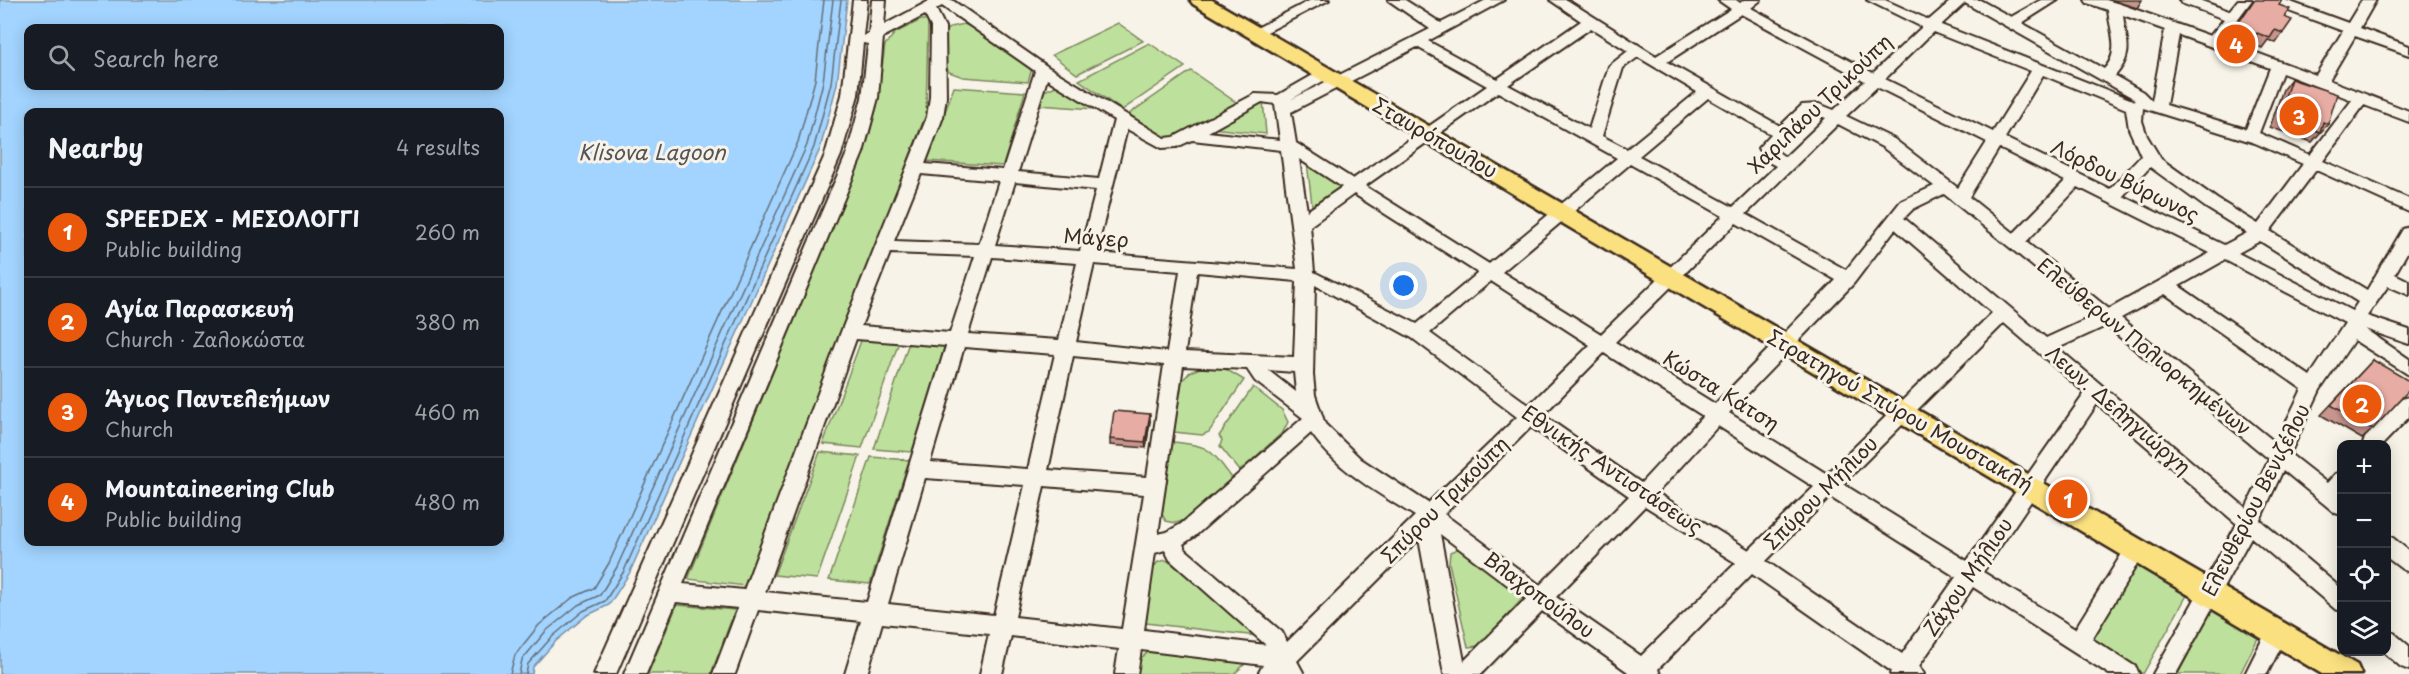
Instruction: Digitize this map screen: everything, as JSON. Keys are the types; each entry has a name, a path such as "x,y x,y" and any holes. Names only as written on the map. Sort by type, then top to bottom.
{"main road":[{"name":"Σταυρόπουλου","path":"1199,0 1671,276"},
{"name":"Στρατηγού Σπύρου Μουστακλή","path":"1671,276 2347,674"}],"street":[{"path":"605,674 799,236 839,138 849,102 860,0"},
{"path":"635,674 847,174 863,129 870,98 879,0"},
{"path":"1254,33 1322,0"},
{"path":"1395,0 1441,29"},
{"path":"938,3 1122,120 1162,143 1174,143 1260,97 1283,105 1332,77 1416,41 1497,0"},
{"path":"1557,0 1637,51 1779,132 1766,148 1771,156 1787,165"},
{"name":"Λόρδου Βύρωνος","path":"1725,0 1748,4 1876,80 1995,141 2223,252 2354,325"},
{"path":"1876,0 1931,26 2040,68 2146,105 2250,135 2409,206"},
{"name":"Χαριλάου Τρικούπη","path":"1671,276 1960,0"},
{"path":"1970,0 2138,95 2146,105"},
{"path":"2012,23 2051,0"},
{"path":"2092,0 2214,41 2409,117"},
{"path":"2186,0 2232,17"},
{"path":"2214,41 2245,0"},
{"path":"2272,0 2409,51"},
{"path":"2320,82 2369,0"},
{"path":"856,45 938,3"},
{"path":"724,674 850,333 935,117 938,97 938,3"},
{"path":"1656,62 1748,4"},
{"path":"2106,76 2118,65 2122,54 2123,43 2115,19 2115,7"},
{"path":"1300,225 1497,84 1590,22"},
{"path":"2173,27 2138,131 2150,157 2211,203 2368,299"},
{"path":"1416,41 1735,214 1848,279"},
{"path":"1594,138 1616,66 1637,51"},
{"path":"2250,135 2277,65"},
{"path":"1466,674 1643,495 1716,415 1787,344 1848,279 1894,219 1907,206 1953,192 1995,141 2040,68"},
{"path":"856,674 917,469 1043,70"},
{"path":"1418,333 1706,92"},
{"path":"2044,347 2108,317 2260,233 2361,98"},
{"path":"1144,546 1172,540 1198,523 1312,417 1305,365 1306,276 1283,105"},
{"name":"Ελεύθερων Πολιορκημένων","path":"1779,132 1807,108 1819,109 1888,143 1953,192 2014,244 2335,501"},
{"path":"991,674 1104,185 1122,120"},
{"path":"1189,135 1289,146"},
{"name":"Κώστα Κάτση","path":"1289,146 2128,674"},
{"path":"2111,198 2150,157"},
{"path":"915,168 1104,185"},
{"path":"2014,244 2075,180"},
{"name":"Λεων. Δεληγιώργη","path":"1894,219 2337,598"},
{"name":"Ελευθερίου Βενιζέλου","path":"2164,674 2249,522 2312,387 2354,325 2368,299 2385,277 2409,233"},
{"path":"799,236 819,238"},
{"name":"Μάγερ","path":"884,247 985,250 1306,276"},
{"path":"1125,674 1189,266"},
{"name":"Εθνικής Αντιστάσεως","path":"1306,276 1315,278 1378,310 1418,333 1530,416 1643,495 1751,562 1906,672"},
{"name":"Σπύρου Τρικούπη","path":"1269,674 1289,666 1430,515 1671,276"},
{"path":"2385,277 2409,290"},
{"path":"2165,285 2312,387"},
{"name":"Σπύρου Μήλιου","path":"1643,672 2004,312"},
{"path":"2354,325 2378,325 2409,337"},
{"path":"2354,325 2409,368"},
{"path":"850,333 1175,358 1305,365"},
{"name":"Βλαχοπούλου","path":"1252,363 1268,381 1312,417 1323,436 1345,456 1430,515 1643,672"},
{"name":"Ζάχου Μήλιου","path":"1906,672 1970,574 2096,391"},
{"path":"2376,440 2409,404"},
{"path":"917,469 1154,486"},
{"path":"1430,515 1428,530 1432,559 1455,674"},
{"path":"1172,540 1177,554 1274,639 1289,666"},
{"path":"2391,548 2409,563"},
{"path":"2078,643 2135,550"},
{"path":"670,592 1130,640 1160,641 1289,666"},
{"path":"2256,674 2277,633"},
{"path":"2391,644 2409,660"}],"green space":[{"path":"921,20 927,20 928,23 926,114 745,586 688,579 867,143 877,106 885,45 895,33"},
{"path":"1118,23 1143,41 1077,74 1052,55"},
{"path":"964,24 1032,68 1028,82 963,77 949,72 946,66 945,31"},
{"path":"1149,43 1185,67 1122,110 1079,80"},
{"path":"1191,71 1237,103 1170,143 1129,114"},
{"path":"1056,86 1095,109 1039,105 1044,91"},
{"path":"954,87 1025,92 1003,166 927,161"},
{"path":"1263,100 1266,134 1211,128"},
{"path":"1307,162 1345,184 1317,205 1312,205"},
{"path":"862,338 899,342 862,448 823,444"},
{"path":"909,342 945,345 912,452 874,449"},
{"path":"1202,367 1224,368 1244,380 1209,432 1202,435 1174,432 1182,381 1190,372"},
{"path":"1253,387 1282,410 1288,422 1283,432 1240,471 1220,446 1222,440 1219,436"},
{"path":"1172,442 1194,445 1208,450 1232,478 1185,520 1176,523 1166,521 1162,514"},
{"path":"820,452 860,456 817,579 774,575"},
{"path":"871,457 909,460 870,584 829,580"},
{"path":"1457,549 1463,550 1525,596 1479,646 1468,647 1449,563 1450,552"},
{"path":"2141,558 2191,588 2143,674 2091,643"},
{"path":"1166,560 1260,634 1257,636 1146,623 1153,568 1158,562"},
{"path":"2216,603 2262,630 2240,674 2178,674"},
{"path":"677,605 735,610 711,674 648,674"},
{"path":"1148,652 1245,664 1234,674 1137,674 1139,660"}],"water":[{"name":"Klisova Lagoon","path":"0,0 847,0 837,84 820,149 629,574 609,605 586,616 556,641 533,667 532,674 0,674"}],"building":[{"path":"2254,0 2282,0 2279,5 2290,9 2284,17 2292,20 2283,33 2275,30 2270,38 2257,33 2256,36 2235,28"},
{"path":"2291,79 2337,94 2328,124 2323,122 2320,132 2278,117"},
{"path":"2373,360 2409,381 2409,390 2373,429 2331,405"},
{"path":"1114,411 1150,414 1145,442 1110,439"}],"place":[{"name":"Mountaineering Club","path":"2236,44"},
{"name":"Άγιος Παντελεήμων","path":"2299,116"},
{"name":"Αγία Παρασκευή","path":"2362,404"},
{"name":"SPEEDEX - ΜΕΣΟΛΟΓΓΙ","path":"2068,499"}]}
